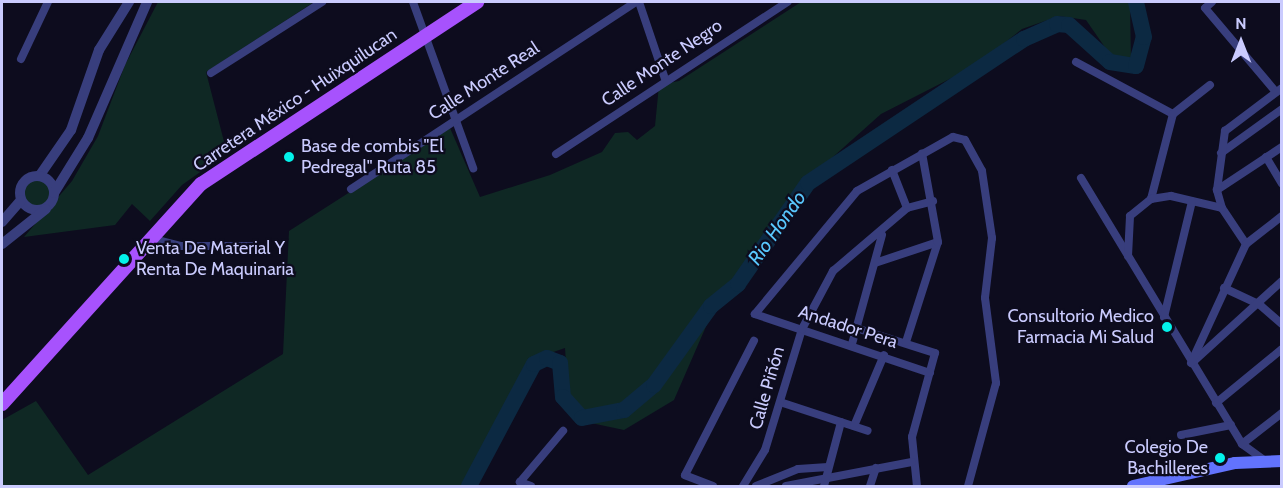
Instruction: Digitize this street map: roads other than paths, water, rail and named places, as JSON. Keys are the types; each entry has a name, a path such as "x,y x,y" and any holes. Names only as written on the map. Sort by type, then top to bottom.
{"main road":[{"name":"Carretera México - Huixquilucan","path":"2,404 201,184 477,2"},
{"path":"1133,486 1264,460 1281,460"}],"street":[{"path":"21,59 48,2"},
{"path":"2,222 21,200 22,185 40,175 71,130 99,50 129,2"},
{"path":"2,244 47,208 88,138 147,2"},
{"path":"211,74 322,2"},
{"path":"413,2 453,120 473,168"},
{"path":"638,2 666,79"},
{"name":"Calle Monte Real","path":"351,189 453,120 638,2"},
{"name":"Calle Monte Negro","path":"556,154 666,79 787,2"},
{"path":"1212,2 1205,8 1279,90 1231,121 1221,153 1217,190 1222,208 1246,243"},
{"path":"1076,62 1173,114"},
{"path":"1128,258 1130,216 1151,199 1173,114 1210,85"},
{"path":"1221,153 1281,109"},
{"path":"933,201 907,208 892,170 954,137 965,140 982,171 990,218 985,298 996,383 968,486"},
{"path":"1217,190 1281,147"},
{"path":"906,342 938,242 933,201 922,153"},
{"path":"1266,157 1281,184"},
{"name":"Andador Pera","path":"892,170 857,191 822,226 755,314 852,344 930,373"},
{"path":"40,175 50,181 54,193"},
{"path":"1081,178 1242,444 1264,460"},
{"path":"1151,199 1192,201 1222,208"},
{"path":"21,200 32,211 47,208"},
{"path":"1164,317 1192,201"},
{"name":"Calle Piñón","path":"743,486 765,450 783,403 802,329 834,271 882,235 907,208"},
{"path":"1191,363 1246,243 1281,216"},
{"path":"852,344 882,235"},
{"path":"157,240 181,246 254,246"},
{"path":"875,263 938,242"},
{"path":"1191,363 1260,305 1281,281"},
{"path":"1224,288 1260,305 1281,324"},
{"path":"856,328 935,353 912,437 912,462 917,486"},
{"path":"713,486 685,475 754,341"},
{"path":"1216,403 1281,349"},
{"path":"854,426 884,355"},
{"path":"783,403 868,431"},
{"path":"1242,444 1281,413"},
{"path":"824,482 841,422"},
{"path":"1181,435 1231,425"},
{"path":"531,486 520,482 563,431"},
{"path":"786,486 824,482 876,468 912,462"},
{"path":"756,486 798,469 828,467"},
{"path":"870,486 876,468"}],"waterway":[{"name":"Rio Hondo","path":"469,486 534,364 547,358 560,363 563,397 582,418 624,410 654,385 711,306 738,284 808,183 1024,39 1057,24 1069,25 1110,62 1136,66 1144,37 1136,2"}],"place":[{"name":"Base de combis \"El Pedregal\" Ruta 85","path":"289,157"},
{"name":"Venta De Material Y Renta De Maquinaria","path":"124,259"},
{"name":"Consultorio Medico Farmacia Mi Salud","path":"1167,327"},
{"name":"Colegio De Bachilleres","path":"1220,458"}]}
